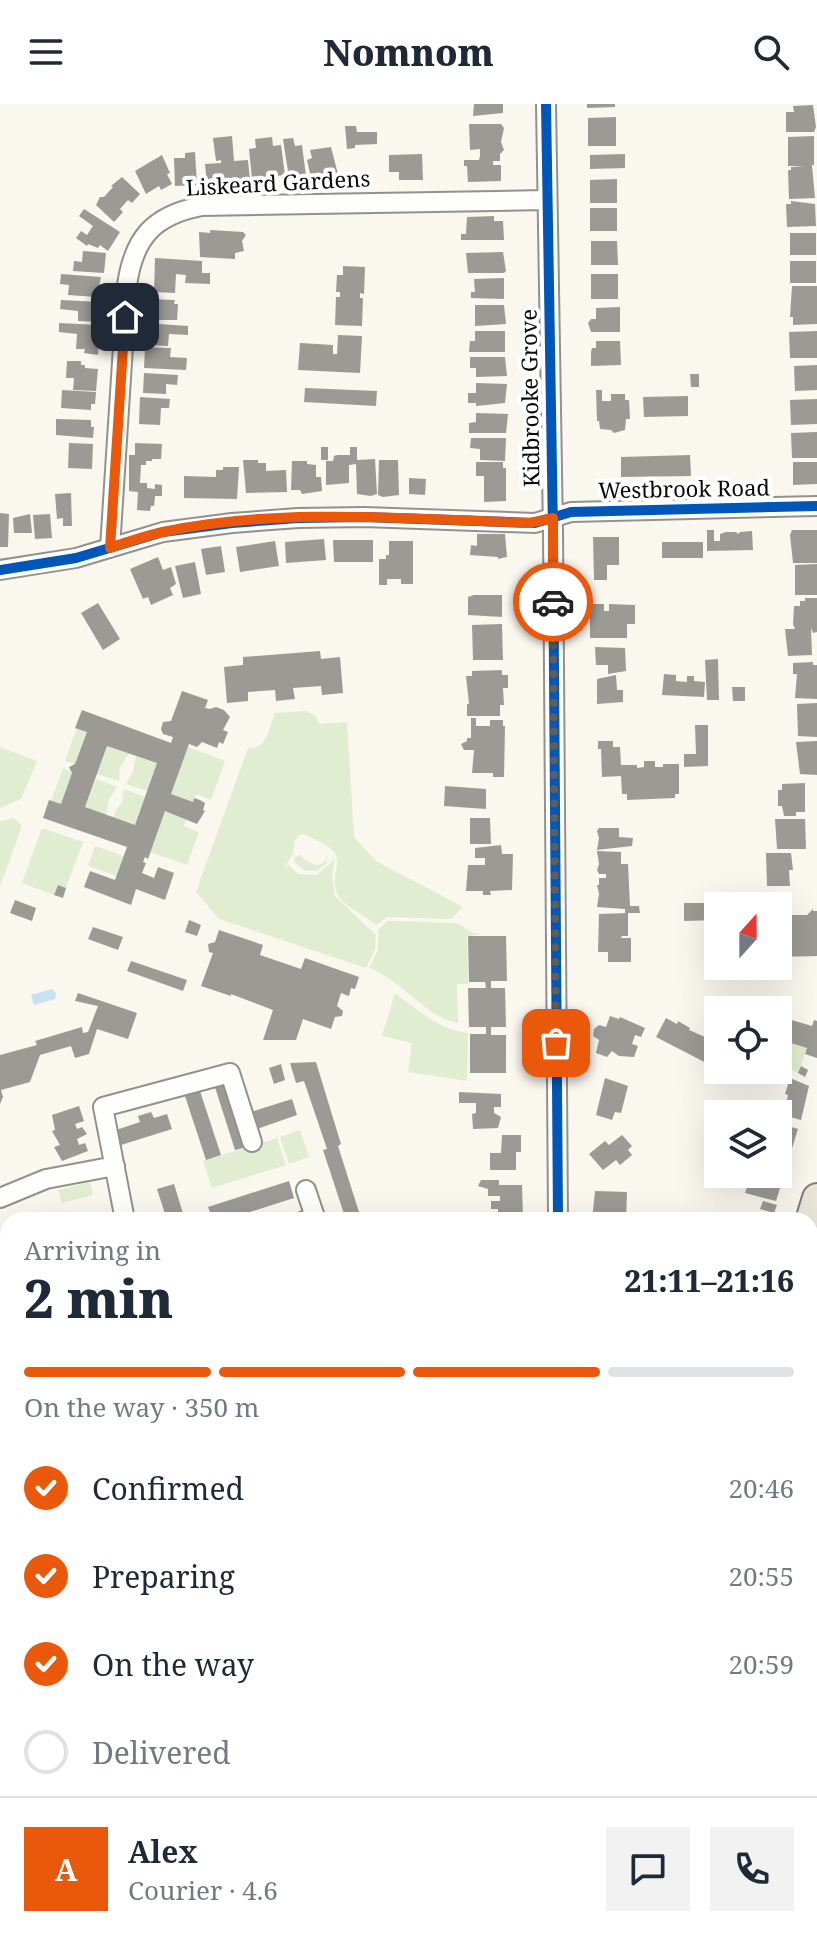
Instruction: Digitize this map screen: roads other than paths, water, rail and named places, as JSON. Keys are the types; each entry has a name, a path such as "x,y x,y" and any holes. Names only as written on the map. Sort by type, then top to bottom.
{"street":[{"name":"Kidbrooke Grove","path":"546,104 553,518 558,1212"},
{"name":"Liskeard Gardens","path":"110,548 130,261 142,238 158,222 179,211 202,206 546,200"},
{"name":"Westbrook Road","path":"0,570 76,558 163,532 298,518 364,517 530,523 587,511 817,506"},
{"path":"124,1212 103,1107 230,1073 252,1142"},
{"path":"0,1198 46,1179 115,1166"},
{"path":"306,1190 313,1212"}],"water":[{"path":"52,989 56,993 55,999 34,1005 31,995"}]}
